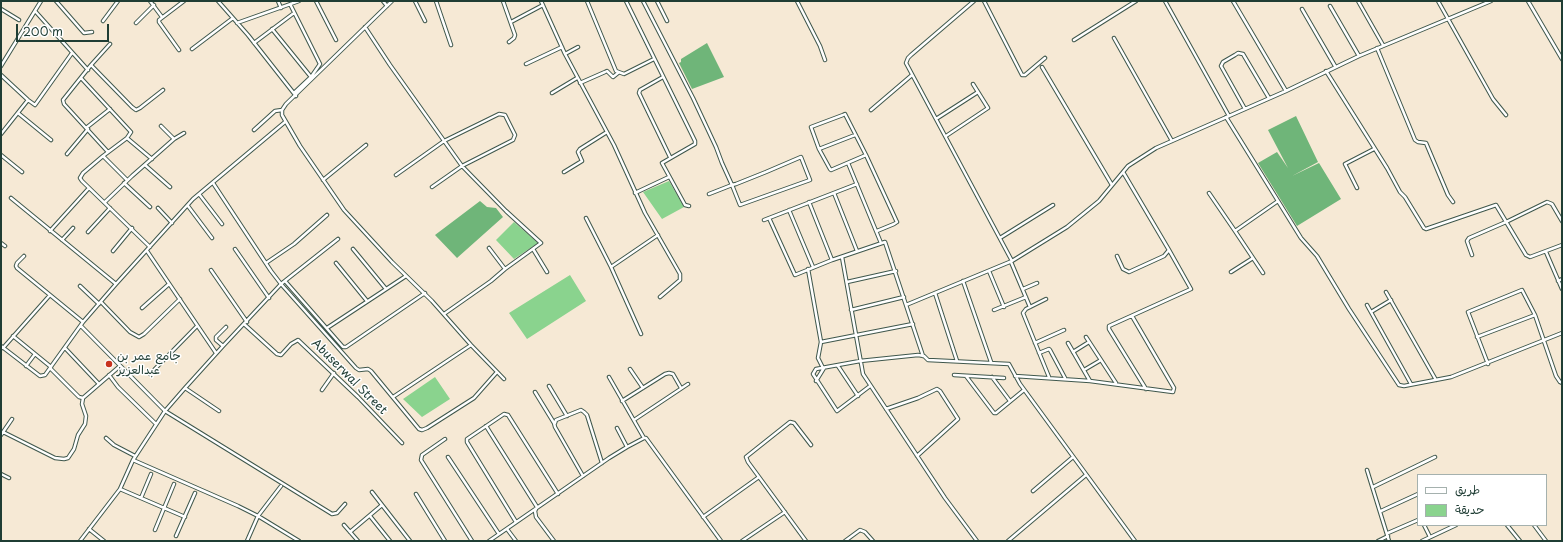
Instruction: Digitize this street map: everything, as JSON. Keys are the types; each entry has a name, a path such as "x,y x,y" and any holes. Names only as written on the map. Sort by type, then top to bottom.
{"street":[{"path":"1,66 41,1"},
{"path":"56,1 84,33 92,32"},
{"path":"103,21 118,1"},
{"path":"150,1 162,17"},
{"path":"179,50 159,22 162,17 184,1"},
{"path":"218,1 295,94"},
{"path":"278,1 281,8"},
{"path":"237,23 299,1"},
{"path":"316,1 336,40"},
{"path":"383,1 387,6"},
{"path":"295,94 392,1"},
{"path":"415,1 425,21"},
{"path":"436,1 451,45"},
{"path":"503,1 512,22 515,37 509,42"},
{"path":"541,1 577,78 607,132 636,193 681,277 676,284 660,297"},
{"path":"587,1 613,67 618,73 624,74 654,59"},
{"path":"626,1 654,59 682,111 696,143 662,163 685,205 689,206"},
{"path":"643,1 693,98 732,185 740,204 810,180 801,157 732,185 709,194"},
{"path":"657,1 667,21"},
{"path":"797,1 820,46 824,60"},
{"path":"974,1 908,58 906,62 1000,238 1030,307"},
{"path":"984,1 1022,75 1025,75 1046,58"},
{"path":"1074,40 1136,1"},
{"path":"1164,1 1227,116 1278,200 1302,238 1318,256 1349,309 1397,384 1404,386 1451,377 1488,364 1562,333"},
{"path":"1234,1 1286,91"},
{"path":"1358,1 1383,45"},
{"path":"1438,1 1493,99 1506,115"},
{"path":"906,305 963,281 989,272 1011,261 1067,227 1087,213 1105,195 1123,172 1136,160 1156,148 1286,91 1335,66 1383,45 1492,1"},
{"path":"1528,1 1562,59"},
{"path":"254,130 275,111 282,110 311,77 320,64 290,4"},
{"path":"136,23 154,5"},
{"path":"512,22 543,5"},
{"path":"1330,6 1359,56"},
{"path":"1,9 19,20"},
{"path":"1302,9 1335,66"},
{"path":"35,11 88,70"},
{"path":"254,43 294,13"},
{"path":"192,49 233,18"},
{"path":"365,27 462,166 506,210 540,241 541,244 504,269 491,281 444,314"},
{"path":"272,29 311,77"},
{"path":"1114,38 1172,141"},
{"path":"108,152 64,104 63,100 110,44"},
{"path":"526,64 562,47"},
{"path":"565,54 578,47"},
{"path":"1377,48 1415,140 1418,142 1425,141 1448,195 1453,202"},
{"path":"1,75 33,105 37,103 72,53"},
{"path":"1245,108 1221,66 1223,62 1238,53 1243,54 1269,98"},
{"path":"92,65 136,110 163,90"},
{"path":"1042,68 1112,185"},
{"path":"580,83 607,71 613,78 618,73"},
{"path":"1326,71 1400,192 1405,197 1424,228 1496,204 1526,256 1546,252 1562,245"},
{"path":"871,110 912,75"},
{"path":"664,77 640,90 639,93 670,157"},
{"path":"81,78 130,130 131,134 81,176 82,181 150,247"},
{"path":"552,94 577,78"},
{"path":"946,136 988,108 973,84"},
{"path":"936,119 978,92"},
{"path":"1,134 28,100"},
{"path":"67,154 87,129 110,109"},
{"path":"282,110 282,115 285,122 344,210 406,276 425,293 471,345 504,379"},
{"path":"18,113 51,140"},
{"path":"396,175 444,141 499,114 505,115 515,135 513,140 462,166 432,187"},
{"path":"866,155 830,169 819,149 811,127 845,114 866,155 897,222 877,231"},
{"path":"50,295 2,347 42,377 45,375 83,322 199,194 285,122"},
{"path":"161,126 174,139"},
{"path":"564,172 582,160 578,152 580,149 607,132"},
{"path":"105,202 127,180 174,139 184,133"},
{"path":"819,149 855,135"},
{"path":"127,138 152,159"},
{"path":"323,180 366,145"},
{"path":"1357,188 1345,164 1374,149"},
{"path":"1,155 22,172"},
{"path":"103,156 127,180"},
{"path":"848,163 881,242"},
{"path":"146,165 170,187"},
{"path":"1123,172 1170,250 1191,289 1108,327 1146,389"},
{"path":"636,193 669,177"},
{"path":"124,183 150,207"},
{"path":"213,183 266,263 282,284 356,368 362,370 368,369 419,429 424,430 474,398 497,372"},
{"path":"764,220 857,184"},
{"path":"50,231 89,188"},
{"path":"834,193 857,251"},
{"path":"1210,193 1263,273"},
{"path":"199,194 222,224"},
{"path":"11,198 116,284"},
{"path":"1235,230 1278,200"},
{"path":"809,202 832,260"},
{"path":"1472,255 1467,240 1547,202 1552,204 1562,221"},
{"path":"1000,238 1053,205"},
{"path":"188,206 212,238"},
{"path":"88,232 110,208"},
{"path":"158,208 172,223"},
{"path":"789,210 813,267"},
{"path":"266,263 294,244 327,215"},
{"path":"586,218 611,267 641,334"},
{"path":"770,218 795,275 881,242 886,243 924,356 928,360 1009,364 1014,376 1135,541"},
{"path":"62,240 73,228"},
{"path":"113,251 132,228"},
{"path":"611,267 658,235"},
{"path":"80,541 120,489 132,460 156,424 185,388 216,353 285,281 338,239"},
{"path":"1,243 5,246"},
{"path":"489,248 504,269"},
{"path":"236,249 269,298"},
{"path":"353,249 386,289"},
{"path":"533,250 547,272"},
{"path":"1117,256 1122,269 1128,272 1164,256 1170,250"},
{"path":"147,251 216,353"},
{"path":"1546,252 1562,289"},
{"path":"24,256 17,263 17,268 83,322"},
{"path":"842,257 857,335 862,372 945,498 977,541"},
{"path":"1231,272 1253,258"},
{"path":"336,263 367,302"},
{"path":"808,269 821,342 818,358 824,368"},
{"path":"211,270 245,323"},
{"path":"847,282 896,271"},
{"path":"989,272 1004,306"},
{"path":"327,328 406,276"},
{"path":"1558,281 1562,279"},
{"path":"285,281 327,328 340,345 346,347 425,293"},
{"path":"963,281 991,362"},
{"path":"142,308 169,284"},
{"path":"1023,289 1037,284"},
{"path":"80,286 130,332 139,337 180,299"},
{"path":"1488,364 1468,315 1470,311 1520,290 1524,292 1535,314 1558,379 1562,383"},
{"path":"1386,292 1436,380"},
{"path":"935,293 957,361"},
{"path":"851,310 904,297"},
{"path":"994,310 1026,297"},
{"path":"1046,299 1024,310 1023,313 1049,377"},
{"path":"1371,312 1391,300"},
{"path":"1367,305 1411,384"},
{"path":"1477,337 1535,314"},
{"path":"1014,376 1049,377 1116,384 1171,392 1174,391 1132,316"},
{"name":"Abuserwal Street","path":"245,323 277,354 281,355 291,344 298,340 334,373 402,443"},
{"path":"821,342 913,324"},
{"path":"81,326 165,412 332,514 337,513 345,504"},
{"path":"150,374 197,326"},
{"path":"223,346 216,339 226,327"},
{"path":"1035,343 1064,330"},
{"path":"13,336 50,367 79,397 83,398"},
{"path":"1086,337 1116,384"},
{"path":"1073,352 1089,342"},
{"path":"1068,343 1090,381"},
{"path":"393,397 471,345"},
{"path":"65,348 100,384"},
{"path":"1039,353 1048,349 1050,350 1066,379"},
{"path":"26,366 35,354"},
{"path":"870,386 839,411 836,411 813,374 816,370 860,362 918,355 924,356"},
{"path":"1084,370 1101,360"},
{"path":"12,419 2,434 54,458 64,459 72,453 78,435 85,424 86,416 82,404 83,398 120,366"},
{"path":"838,366 858,396"},
{"path":"816,381 824,368"},
{"path":"630,369 643,388"},
{"path":"322,390 334,373"},
{"path":"622,400 669,373 672,374 681,388"},
{"path":"954,375 1004,378"},
{"path":"109,376 118,387 156,424"},
{"path":"966,376 994,413 996,413 1024,390"},
{"path":"609,377 644,438 646,438 721,541"},
{"path":"992,377 1010,401"},
{"path":"634,420 688,384"},
{"path":"549,386 567,416"},
{"path":"185,388 219,412"},
{"path":"886,409 939,389 958,417 958,421 917,456"},
{"path":"535,392 583,476"},
{"path":"554,423 556,420 581,410 584,412 587,415 602,463"},
{"path":"516,522 467,442 467,439 504,414 508,415 558,494"},
{"path":"806,541 748,462 746,457 790,422 794,423 811,445"},
{"path":"486,426 537,507 536,517 554,541"},
{"path":"617,428 626,447"},
{"path":"106,438 114,445 136,456"},
{"path":"489,541 626,447 644,438"},
{"path":"445,439 422,455 421,460 472,541"},
{"path":"448,457 499,534"},
{"path":"1033,491 1073,457"},
{"path":"1373,487 1435,457"},
{"path":"132,460 258,516 299,541"},
{"path":"1367,470 1390,541"},
{"path":"1,474 9,478"},
{"path":"141,498 152,474"},
{"path":"1008,541 1086,475"},
{"path":"704,517 759,477"},
{"path":"155,530 174,484"},
{"path":"248,541 258,516 281,486"},
{"path":"120,489 185,517"},
{"path":"372,492 410,541"},
{"path":"176,536 195,493"},
{"path":"416,494 445,541"},
{"path":"1381,511 1417,494"},
{"path":"350,532 382,505"},
{"path":"742,541 785,512"},
{"path":"370,516 390,541"},
{"path":"1378,541 1417,520"},
{"path":"344,525 358,541"},
{"path":"1424,526 1430,537"},
{"path":"1422,541 1454,526"},
{"path":"1508,526 1520,541"},
{"path":"1535,526 1546,541"},
{"path":"506,529 516,541"},
{"path":"89,530 104,541"},
{"path":"845,541 860,530 865,532 873,541"}],"green space":[{"path":"707,43 724,77 692,89 679,63 681,62 681,59"},
{"path":"1296,116 1318,162 1292,176 1319,163 1341,199 1297,226 1258,163 1277,152 1288,168 1268,130"},
{"path":"669,181 684,207 662,219 643,192"},
{"path":"480,201 487,207 496,208 503,217 457,258 435,235"},
{"path":"514,222 538,243 514,259 496,240"},
{"path":"570,275 586,301 527,339 509,313"},
{"path":"435,377 450,399 422,417 403,399"}],"place":[{"name":"جامع عمر بن عبدالعزيز","path":"109,364"}]}
